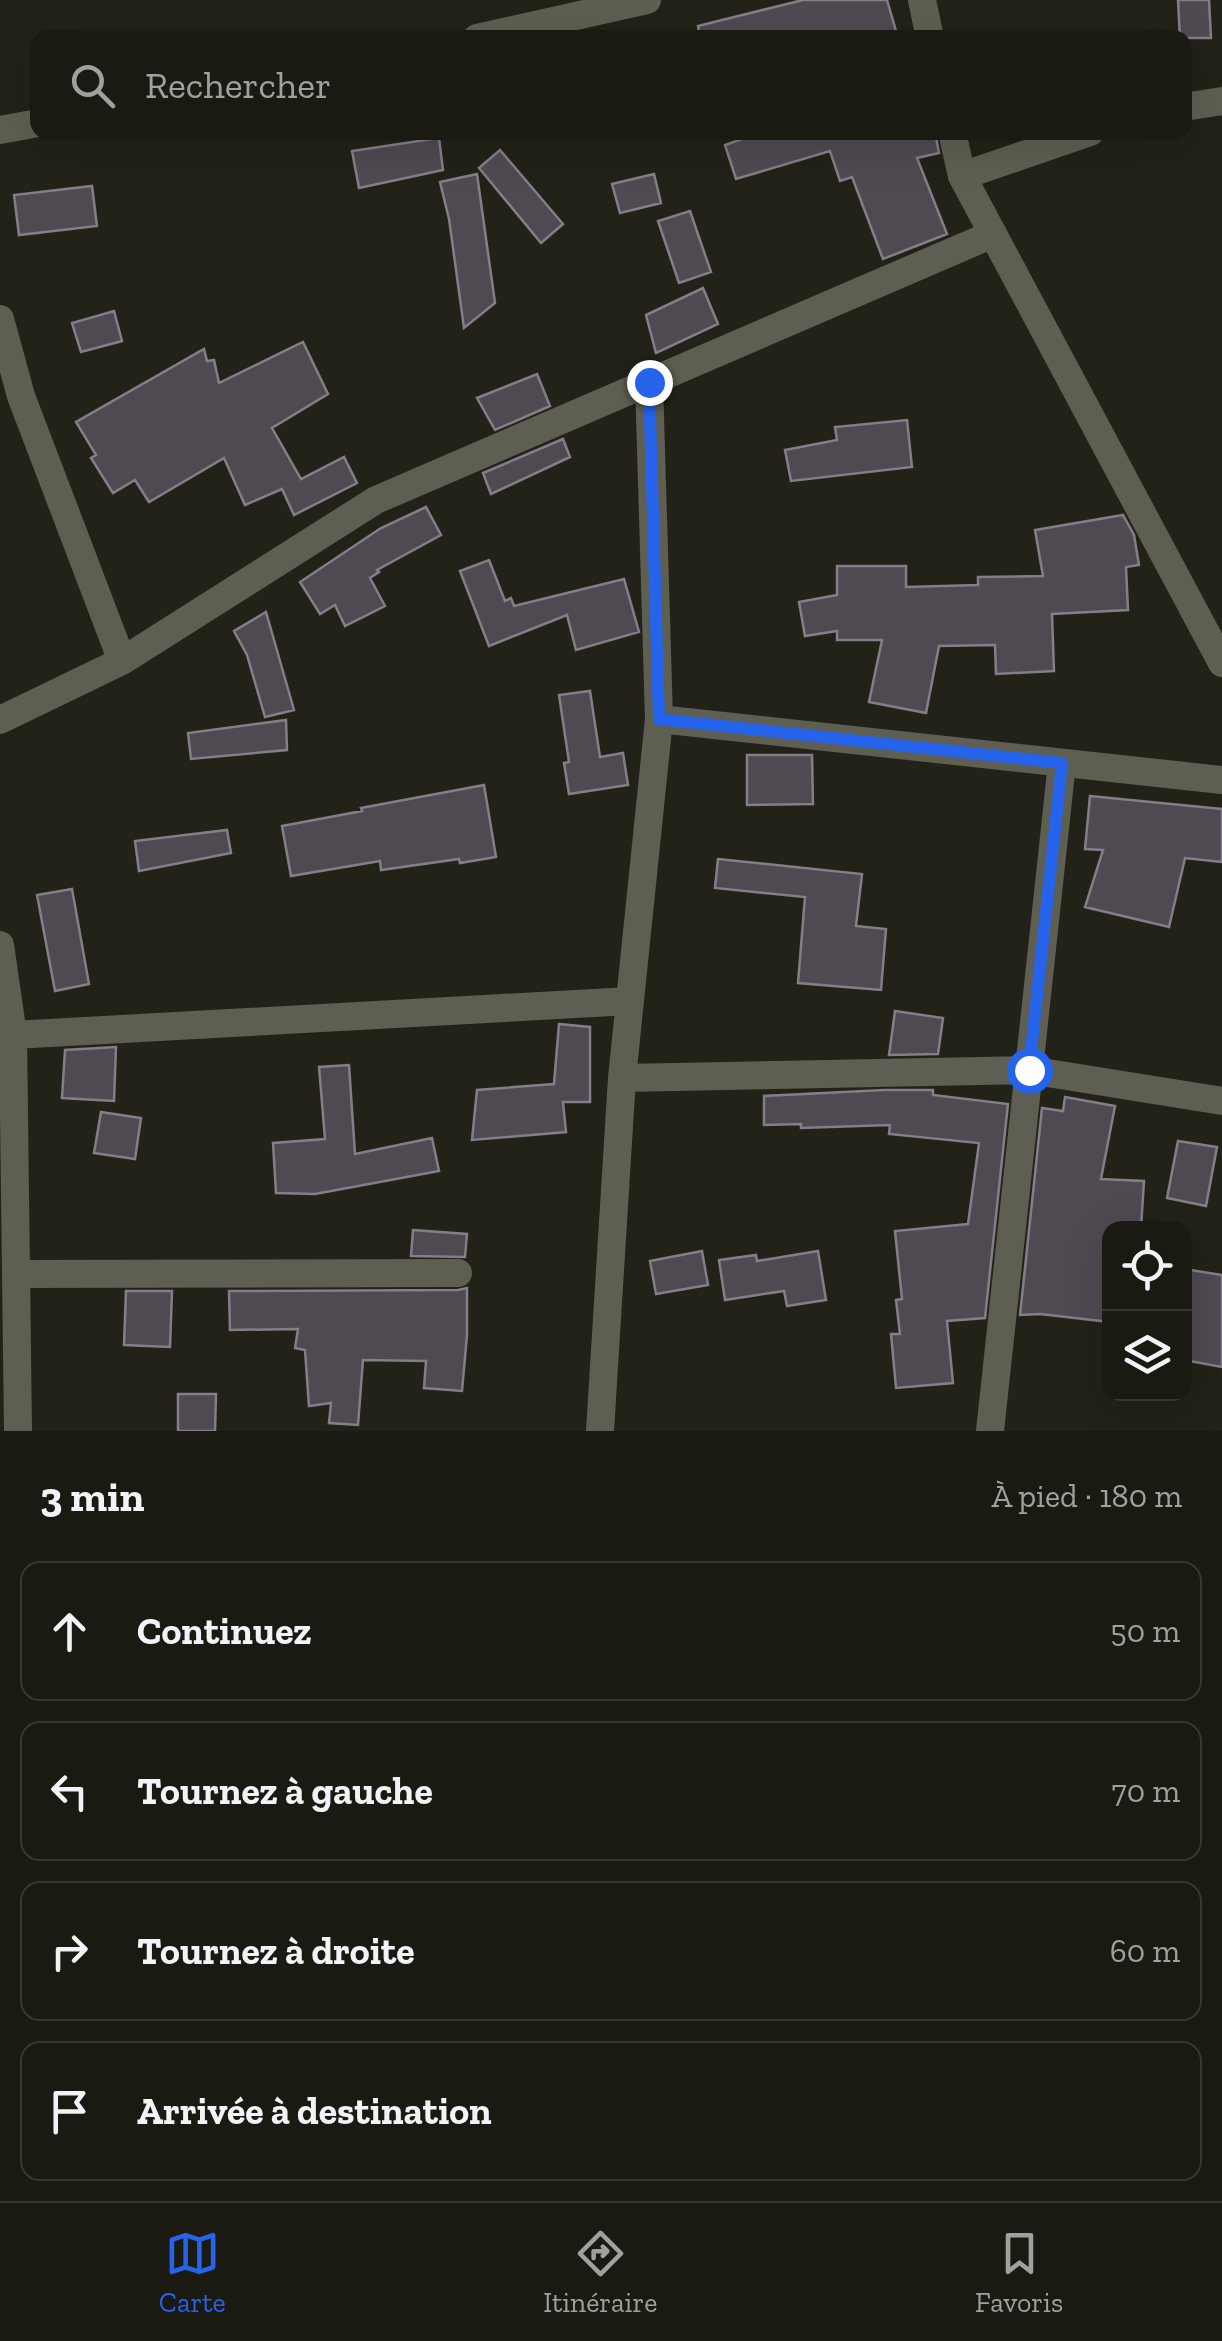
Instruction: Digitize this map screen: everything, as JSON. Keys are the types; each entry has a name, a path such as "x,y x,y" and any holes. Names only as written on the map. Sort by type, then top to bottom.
{"street":[{"path":"497,30 543,11 647,0"},
{"path":"922,0 928,30"},
{"path":"1192,106 1222,102"},
{"path":"0,130 30,124"},
{"path":"954,140 962,176 1222,664"},
{"path":"962,176 1067,140"},
{"path":"0,720 122,661 376,500 993,234"},
{"path":"0,319 21,396 122,661"},
{"path":"600,1431 622,1078 659,719 649,382"},
{"path":"659,719 1222,780"},
{"path":"990,1431 1062,763"},
{"path":"0,945 13,1035 18,1431"},
{"path":"13,1035 630,1001"},
{"path":"622,1078 1029,1070 1222,1102"},
{"path":"16,1274 458,1274"}],"building":[{"path":"803,0 887,0 896,30 699,30 698,26"},
{"path":"1178,0 1209,0 1211,38 1192,38 1192,30 1180,30"},
{"path":"439,140 443,170 359,188 352,151"},
{"path":"739,140 937,140 939,153 917,158 947,234 883,259 852,177 840,181 830,151 736,179 725,145"},
{"path":"500,150 563,224 541,243 479,168"},
{"path":"477,174 495,303 464,328 440,182"},
{"path":"654,174 661,203 620,213 612,184"},
{"path":"92,186 97,226 19,235 14,195"},
{"path":"690,211 711,272 679,283 658,221"},
{"path":"703,288 718,324 656,353 646,315"},
{"path":"114,311 122,341 81,352 72,323"},
{"path":"303,342 328,394 272,428 301,479 344,457 357,483 294,515 282,489 245,505 224,458 149,502 135,480 113,493 91,458 96,455 76,422 204,349 207,361 214,360 219,383"},
{"path":"537,374 550,406 495,430 477,398"},
{"path":"907,420 912,467 791,481 785,450 837,440 835,427"},
{"path":"563,439 570,457 491,494 483,473"},
{"path":"426,507 441,535 377,570 370,578 385,606 345,626 335,605 320,614 300,582 381,528"},
{"path":"1123,515 1134,535 1139,565 1126,567 1128,610 1052,614 1054,671 996,674 995,645 939,646 926,713 869,702 882,640 837,640 837,631 805,636 799,602 837,595 837,566 906,566 906,587 978,585 978,577 1043,576 1035,530"},
{"path":"489,560 505,601 511,598 514,606 624,579 639,632 576,650 567,615 489,646 460,571"},
{"path":"266,612 294,710 265,717 247,655 234,631"},
{"path":"590,691 600,757 623,753 628,785 569,794 564,763 569,762 559,695"},
{"path":"286,720 287,750 191,759 188,733"},
{"path":"747,755 812,755 813,804 747,805"},
{"path":"484,785 496,857 381,870 380,861 291,876 282,826"},
{"path":"1090,796 1222,809 1222,862 1185,858 1169,927 1085,907 1103,850 1085,849"},
{"path":"227,830 231,853 139,871 135,841"},
{"path":"718,859 862,874 856,926 886,929 881,990 798,983 805,897 715,888"},
{"path":"72,889 89,984 55,991 37,895"},
{"path":"895,1011 943,1018 938,1054 889,1055"},
{"path":"559,1024 590,1027 590,1102 563,1102 566,1132 472,1140 477,1090 554,1084"},
{"path":"116,1047 114,1101 62,1098 65,1050"},
{"path":"349,1065 355,1154 432,1138 439,1171 315,1194 276,1193 273,1143 325,1139 319,1067"},
{"path":"933,1090 933,1095 1008,1104 985,1318 947,1321 953,1383 896,1388 891,1334 900,1334 896,1300 902,1299 895,1231 968,1224 979,1143 889,1134 890,1125 764,1125 764,1096"},
{"path":"1065,1097 1115,1106 1101,1179 1144,1181 1141,1221 1102,1221 1102,1321 1020,1315 1042,1108 1063,1111"},
{"path":"101,1112 141,1118 135,1159 94,1153"},
{"path":"1178,1141 1217,1147 1206,1206 1167,1198"},
{"path":"413,1230 467,1234 465,1257 411,1256"},
{"path":"702,1251 708,1285 656,1294 650,1261"},
{"path":"818,1251 826,1300 787,1306 784,1291 725,1300 719,1260 756,1255 757,1261"},
{"path":"1192,1270 1222,1275 1222,1367 1192,1361"},
{"path":"467,1288 462,1391 424,1388 426,1361 363,1360 358,1425 329,1423 331,1403 309,1406 305,1350 295,1348 298,1329 230,1330 229,1291"},
{"path":"126,1291 172,1291 170,1347 124,1345"},
{"path":"178,1394 216,1394 215,1431 178,1431"}],"route":[{"path":"649,382 659,719 1062,763 1029,1070"}]}
